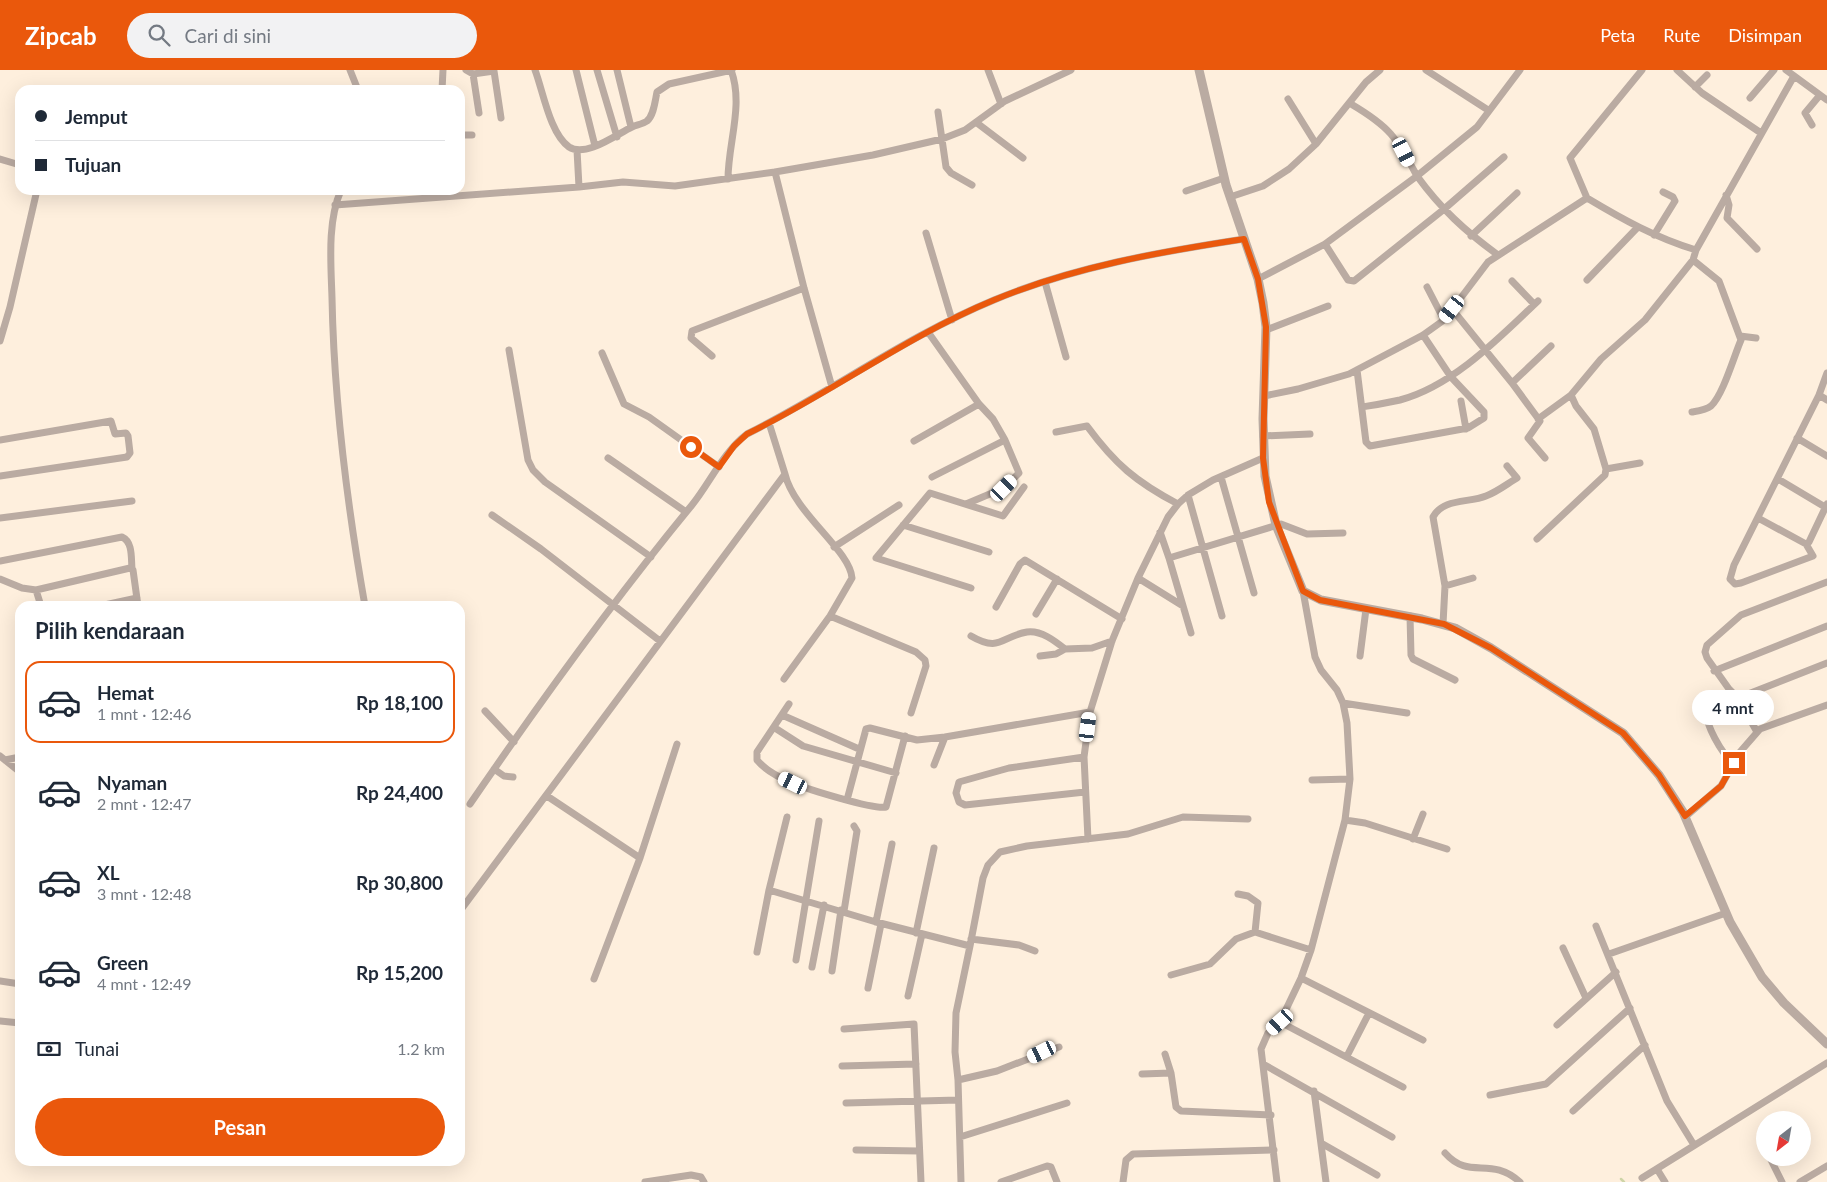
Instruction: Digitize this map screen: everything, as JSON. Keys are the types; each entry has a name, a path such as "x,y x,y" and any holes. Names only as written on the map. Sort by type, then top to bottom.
{"street":[{"path":"350,70 356,85"},
{"path":"442,85 443,70"},
{"path":"535,70 553,125 561,140 569,147 577,150 595,146 646,121 653,111 657,92 670,84 732,70 736,95 728,159 728,179"},
{"path":"576,70 595,146"},
{"path":"597,70 616,137"},
{"path":"617,70 631,127"},
{"path":"988,70 1001,104"},
{"path":"335,205 623,182 675,186 776,172 873,155 942,139 977,123 1001,104 1071,70"},
{"path":"1199,70 1224,178 1258,279 1266,330 1263,458 1269,502 1276,525 1303,591 1315,657 1321,670 1337,690 1343,702 1347,724 1350,779 1345,820 1311,950 1301,978 1280,1022 1268,1033 1261,1053 1271,1115 1277,1182"},
{"path":"1230,197 1263,186 1279,177 1316,144 1351,104 1366,82 1380,70"},
{"path":"1426,70 1488,110"},
{"path":"1258,279 1325,244 1417,176 1477,127 1520,70"},
{"path":"1642,70 1570,158 1587,198 1637,228 1696,250"},
{"path":"1677,70 1695,87 1761,133"},
{"path":"1750,98 1774,70"},
{"path":"1786,70 1827,100"},
{"path":"479,113 469,72 494,71 501,118"},
{"path":"1695,87 1707,75"},
{"path":"1538,419 1572,395 1601,359 1645,320 1693,260 1696,250 1726,195 1794,76"},
{"path":"1812,124 1805,114 1820,95"},
{"path":"1288,99 1316,144"},
{"path":"1351,104 1378,119 1398,141 1417,176 1443,210 1471,236 1498,255"},
{"path":"938,112 946,167 951,173 972,185"},
{"path":"977,123 1023,158"},
{"path":"465,135 472,135"},
{"path":"577,150 579,187"},
{"path":"1325,244 1348,280 1354,281 1443,210 1504,157"},
{"path":"0,159 15,164"},
{"path":"776,172 804,288 832,387"},
{"path":"1186,191 1224,178"},
{"path":"1471,236 1518,192"},
{"path":"1654,235 1675,201 1673,197 1663,192"},
{"path":"0,341 36,195"},
{"path":"339,195 335,205 331,266 334,375 351,526 364,601"},
{"path":"1726,195 1729,205 1727,218 1757,249"},
{"path":"1264,396 1298,389 1357,370 1423,335 1444,320 1488,262 1587,198"},
{"path":"1587,280 1637,228"},
{"path":"926,233 952,320"},
{"path":"470,804 533,712 741,438 928,332 994,300 1045,282 1160,252 1244,239"},
{"path":"1692,412 1704,409 1714,402 1726,379 1740,336 1730,315 1719,281 1693,260"},
{"path":"1362,407 1401,400 1451,377 1486,350 1536,302 1512,281"},
{"path":"1045,282 1066,358"},
{"path":"1426,287 1444,320"},
{"path":"712,356 691,338 692,331 804,288"},
{"path":"1266,330 1328,306"},
{"path":"1452,309 1512,383 1538,419 1540,424 1528,438 1545,458"},
{"path":"928,332 979,404 993,419 1005,440 1019,473 1004,488 966,504"},
{"path":"1357,370 1366,442 1370,446 1466,429 1486,415 1451,377 1423,335"},
{"path":"1740,336 1756,338"},
{"path":"1512,383 1551,346"},
{"path":"509,350 528,460 533,470 545,482 651,557"},
{"path":"602,353 624,404 649,416 719,467"},
{"path":"1758,518 1806,544 1812,556 1734,584 1730,580 1734,565 1758,518 1778,479 1827,373"},
{"path":"1537,538 1605,475 1606,469 1594,429 1576,406 1572,395"},
{"path":"1818,395 1827,400"},
{"path":"1460,401 1466,429"},
{"path":"914,441 979,404"},
{"path":"0,440 111,421 115,434 126,433 128,436 130,453 127,457 0,476"},
{"path":"769,423 787,484 798,504 847,564 852,578 830,616 784,678"},
{"path":"1056,432 1086,426 1099,444 1129,474 1178,504"},
{"path":"1263,436 1310,434"},
{"path":"1797,438 1827,456"},
{"path":"932,478 1005,440"},
{"path":"608,458 686,512"},
{"path":"1088,839 1084,757 1090,712 1112,642 1138,578 1160,532 1178,504 1188,495 1221,477 1263,458"},
{"path":"1606,469 1640,463"},
{"path":"1444,624 1445,586 1433,521 1434,514 1448,504 1487,496 1517,478 1507,466"},
{"path":"465,904 785,474"},
{"path":"1221,477 1254,593"},
{"path":"1778,479 1826,506 1809,542 1806,544"},
{"path":"971,588 876,558 930,493 1003,516 1024,487"},
{"path":"1188,495 1222,616"},
{"path":"0,518 132,501"},
{"path":"834,547 899,505"},
{"path":"492,515 660,641"},
{"path":"903,525 989,552"},
{"path":"1169,558 1276,525 1287,525 1309,534 1342,533"},
{"path":"1160,532 1191,633"},
{"path":"0,561 122,537 126,539 130,546 137,601"},
{"path":"996,606 1022,561 1028,562 1122,619"},
{"path":"0,579 28,590 36,590 132,569"},
{"path":"1138,578 1183,606"},
{"path":"1445,586 1473,578"},
{"path":"1036,614 1057,579"},
{"path":"1757,732 1738,698 1714,671 1706,656 1705,649 1735,619 1827,583"},
{"path":"36,590 39,601"},
{"path":"1303,591 1320,600 1444,624 1507,658 1599,716 1628,738 1671,792 1685,816 1726,914 1754,964 1773,992 1827,1044"},
{"path":"123,601 137,598"},
{"path":"1360,656 1366,609"},
{"path":"830,616 916,652 925,660 926,666 911,713"},
{"path":"1410,616 1411,655 1413,659 1455,680"},
{"path":"1714,671 1827,626"},
{"path":"970,636 982,642 999,643 1030,632 1052,639 1065,649"},
{"path":"1040,656 1056,654 1065,649 1092,648 1112,642"},
{"path":"1738,698 1827,663"},
{"path":"1729,690 1705,714 1722,752 1734,763"},
{"path":"1343,702 1407,713"},
{"path":"789,704 775,728 757,752 756,758 760,763 793,783 847,800 885,808 896,773 904,736"},
{"path":"1685,816 1721,786 1734,763 1757,732 1827,705"},
{"path":"485,711 514,742"},
{"path":"847,800 859,749 864,732 867,729 921,740 1090,712"},
{"path":"782,715 859,749"},
{"path":"775,728 803,746 896,773"},
{"path":"934,765 945,737"},
{"path":"594,979 640,858 677,744"},
{"path":"1084,757 977,775 959,782 956,793 959,802 965,806 1086,792"},
{"path":"3,758 15,768"},
{"path":"494,769 504,776 513,777"},
{"path":"1312,780 1350,779"},
{"path":"547,796 640,858"},
{"path":"1413,838 1423,814"},
{"path":"757,952 769,890 787,816"},
{"path":"961,1182 958,1080 955,1052 956,1013 983,878 988,865 996,855 1010,849 1128,834 1183,817 1248,819"},
{"path":"1345,820 1365,823 1448,849"},
{"path":"796,960 804,901 819,821"},
{"path":"832,971 857,831 854,826"},
{"path":"868,988 892,844"},
{"path":"908,996 934,848"},
{"path":"769,890 843,910 879,923 919,934 971,942 1018,945 1035,951"},
{"path":"1238,894 1248,896 1258,903 1255,932"},
{"path":"812,967 824,905"},
{"path":"1609,954 1726,914"},
{"path":"1596,926 1667,1100 1694,1145"},
{"path":"1171,975 1210,964 1236,939 1255,932 1311,950"},
{"path":"1563,948 1586,998"},
{"path":"1557,1025 1616,972"},
{"path":"1301,978 1423,1040"},
{"path":"0,981 15,983"},
{"path":"1490,1095 1546,1084 1630,1008"},
{"path":"1347,1056 1369,1013"},
{"path":"0,1020 15,1022"},
{"path":"1280,1022 1403,1087"},
{"path":"844,1029 914,1024 921,1182"},
{"path":"1573,1111 1645,1045"},
{"path":"958,1080 997,1071 1059,1047"},
{"path":"1165,1054 1171,1073 1176,1107 1181,1112 1271,1115"},
{"path":"1642,1178 1827,1062"},
{"path":"842,1066 916,1064"},
{"path":"1263,1064 1314,1091 1392,1138"},
{"path":"1142,1074 1171,1073"},
{"path":"1314,1091 1326,1182"},
{"path":"846,1103 958,1100"},
{"path":"960,1137 1067,1103"},
{"path":"1321,1143 1377,1175"},
{"path":"856,1150 919,1152"},
{"path":"1123,1182 1126,1160 1133,1154 1274,1150"},
{"path":"1446,1153 1461,1167 1499,1168 1520,1182"},
{"path":"1001,1182 1047,1166 1051,1167 1057,1182"},
{"path":"1774,1166 1782,1182"},
{"path":"1800,1182 1827,1166"},
{"path":"1657,1169 1665,1182"},
{"path":"645,1182 691,1175 701,1177 704,1182"}],"waterway":[{"path":"1621,1179 1624,1182"}],"route":[{"path":"691,447 719,467 734,446 747,434 916,338 994,300 1045,282 1160,252 1244,239 1258,279 1266,327 1263,458 1269,502 1276,525 1303,591 1320,600 1444,624 1491,648 1606,720 1623,733 1659,775 1685,816 1721,786 1734,763"}]}
